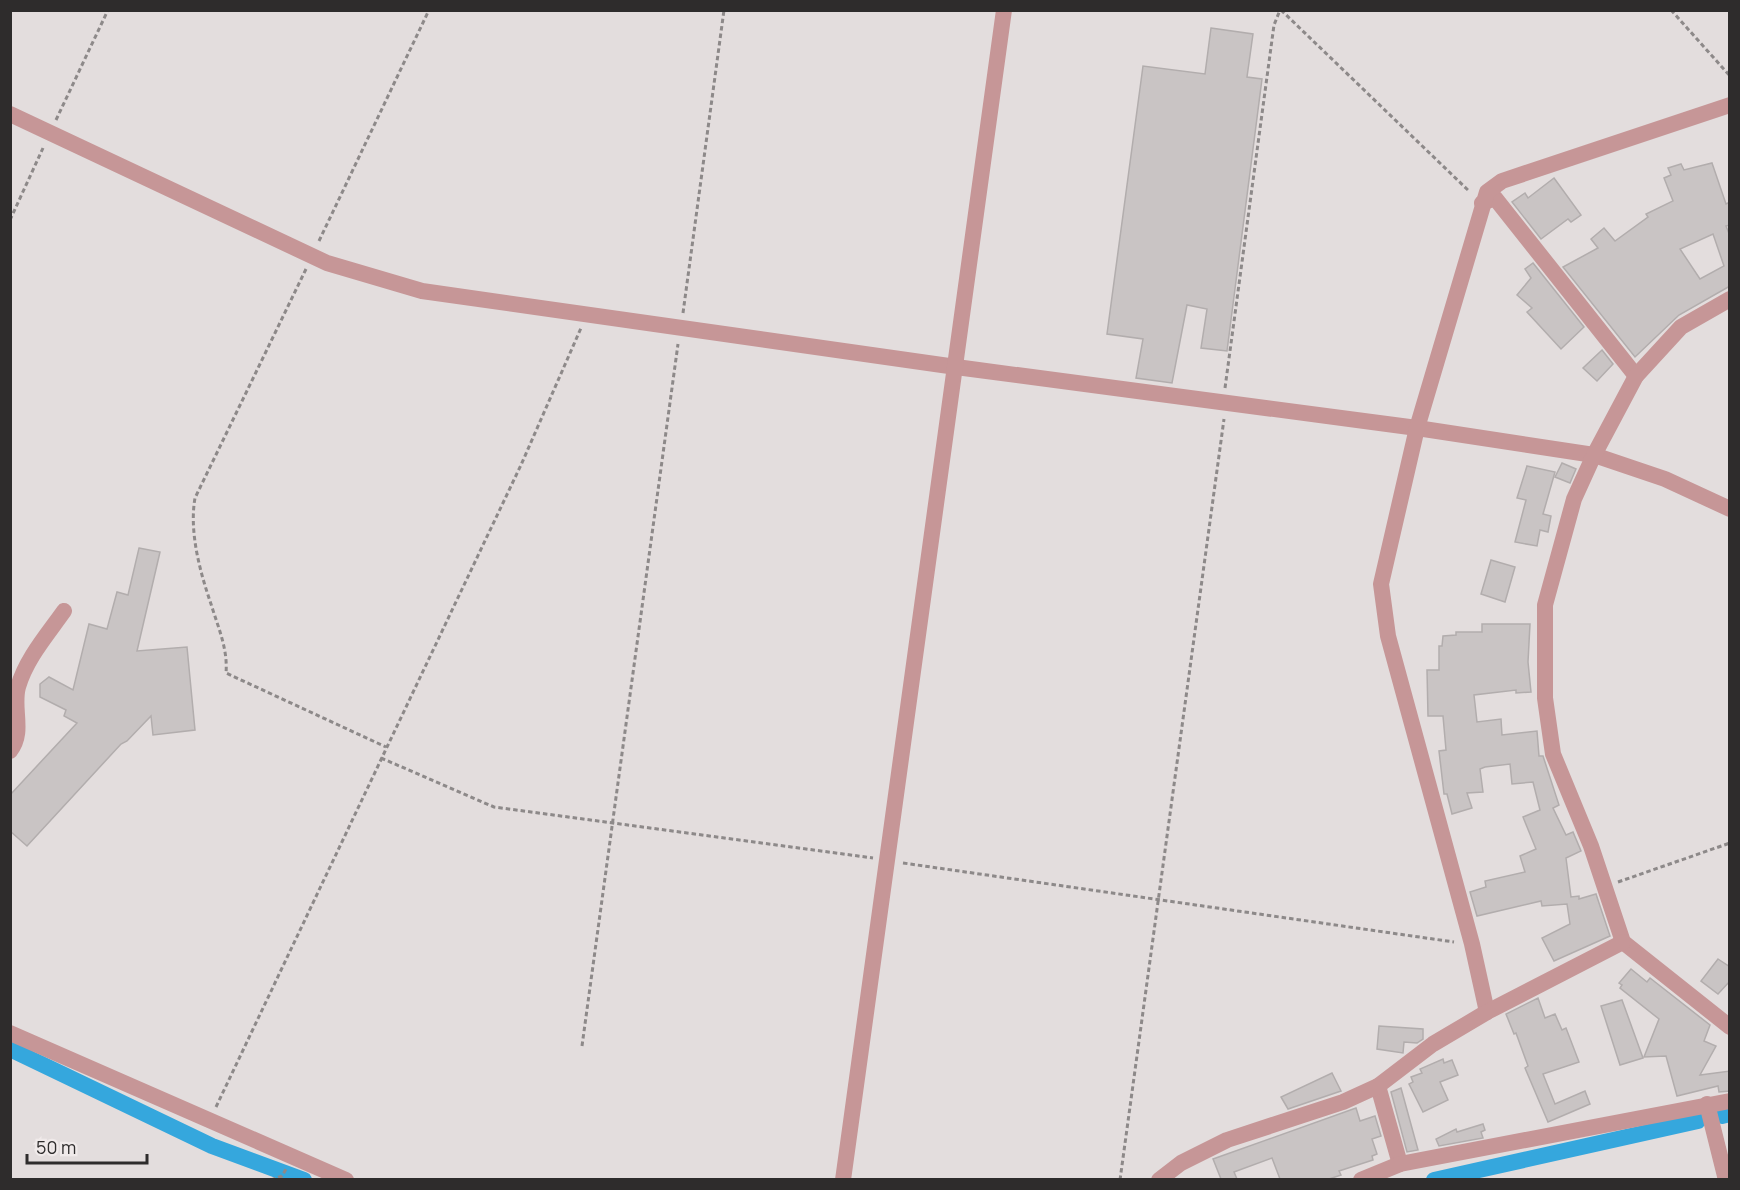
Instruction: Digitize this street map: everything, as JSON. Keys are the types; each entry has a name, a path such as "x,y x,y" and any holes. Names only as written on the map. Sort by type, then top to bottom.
{"street":[{"path":"843,1179 1004,10"},
{"path":"1486,1012 1472,944 1388,636 1381,584 1417,428 1487,192 1502,181 1730,105"},
{"path":"10,114 327,263 422,291 956,367 1417,428 1594,455 1665,479 1730,510"},
{"path":"1482,204 1495,198 1636,376"},
{"path":"1730,299 1681,327 1636,376 1594,455 1574,500 1545,605 1545,698 1552,754 1572,798 1606,886 1623,942 1730,1027"},
{"path":"10,751 18,741 17,688 32,655 64,611"},
{"path":"1159,1179 1181,1163 1227,1140 1343,1102 1378,1086 1433,1044 1486,1012 1623,942"},
{"path":"10,1033 346,1179"},
{"path":"1378,1086 1400,1164"},
{"path":"1361,1179 1400,1164 1730,1101"},
{"path":"1707,1104 1726,1179"}],"path":[{"path":"10,220 108,10"},
{"path":"386,747 226,673 227,659 203,579 194,526 195,498 429,10"},
{"path":"582,1046 724,10"},
{"path":"1120,1179 1226,402 1225,381 1274,25 1281,10 1482,204"},
{"path":"1671,10 1730,76"},
{"path":"213,1122 216,1105 521,465 586,315"},
{"path":"381,758 494,807 886,860 1472,944"},
{"path":"1606,886 1730,843"}],"building":[{"path":"1211,28 1253,34 1247,77 1262,79 1227,351 1201,348 1207,309 1187,305 1172,383 1136,378 1143,339 1107,334 1143,66 1205,74"},
{"path":"1712,163 1726,204 1730,202 1730,225 1726,226 1730,236 1730,286 1679,315 1635,357 1563,267 1598,248 1591,239 1604,228 1615,241 1648,217 1646,214 1673,201 1664,178 1671,175 1668,168 1681,164 1684,170","holes":["1713,234 1724,266 1700,279 1680,249"]},
{"path":"1554,178 1581,215 1571,222 1568,219 1541,239 1512,202 1525,193 1528,198"},
{"path":"1533,263 1584,327 1561,349 1527,312 1532,308 1517,295 1531,278 1525,269"},
{"path":"1602,350 1613,364 1597,381 1583,368"},
{"path":"1562,463 1576,469 1570,483 1555,477"},
{"path":"1527,466 1555,472 1543,514 1551,516 1548,532 1540,530 1537,546 1515,542 1526,500 1517,498"},
{"path":"139,548 160,552 137,651 187,647 195,730 153,735 151,716 127,741 121,744 27,846 10,831 10,795 77,723 64,716 66,710 40,697 40,684 49,677 73,690 89,624 107,629 117,592 128,595"},
{"path":"1491,560 1515,567 1505,602 1481,594"},
{"path":"1482,624 1530,624 1528,662 1531,692 1516,693 1516,690 1474,695 1477,722 1501,719 1502,735 1537,731 1539,756 1543,756 1559,805 1553,808 1566,835 1573,832 1581,851 1566,858 1571,897 1579,896 1579,899 1596,894 1610,936 1554,961 1542,938 1570,924 1567,904 1542,906 1541,901 1477,916 1470,892 1486,887 1485,881 1525,872 1520,856 1536,849 1523,817 1540,810 1533,782 1512,784 1510,764 1485,767 1480,769 1483,792 1467,793 1472,808 1452,814 1447,794 1444,794 1439,751 1446,750 1443,716 1428,716 1427,670 1439,670 1439,646 1442,646 1443,636 1456,635 1456,632 1482,632"},
{"path":"1718,959 1730,967 1730,981 1718,994 1701,981"},
{"path":"1631,969 1647,982 1650,978 1710,1025 1704,1041 1716,1046 1700,1075 1730,1071 1730,1091 1719,1092 1718,1086 1677,1096 1666,1056 1644,1057 1659,1019 1620,988 1622,985 1619,983"},
{"path":"1538,998 1545,1018 1555,1014 1562,1030 1566,1028 1579,1062 1543,1074 1555,1104 1585,1091 1590,1104 1548,1122 1525,1068 1528,1066 1516,1033 1514,1034 1506,1014"},
{"path":"1622,1000 1643,1058 1620,1065 1601,1006"},
{"path":"1379,1026 1423,1029 1423,1039 1417,1043 1404,1042 1403,1053 1377,1049"},
{"path":"1443,1059 1444,1063 1452,1060 1458,1075 1440,1082 1448,1100 1423,1112 1409,1084 1413,1082 1411,1077 1422,1073 1420,1069"},
{"path":"1332,1073 1341,1091 1288,1109 1281,1097"},
{"path":"1401,1088 1418,1150 1407,1152 1391,1092"},
{"path":"1356,1108 1360,1121 1375,1116 1381,1136 1372,1139 1377,1154 1372,1156 1373,1160 1339,1171 1341,1175 1329,1179 1280,1179 1272,1158 1234,1172 1237,1179 1221,1179 1213,1159"},
{"path":"1483,1124 1485,1130 1481,1132 1483,1138 1439,1146 1436,1139 1456,1129 1457,1132"}],"waterway":[{"path":"10,1049 212,1146 304,1180"},
{"path":"1722,1116 1730,1114"},
{"path":"1434,1180 1698,1121"}]}
